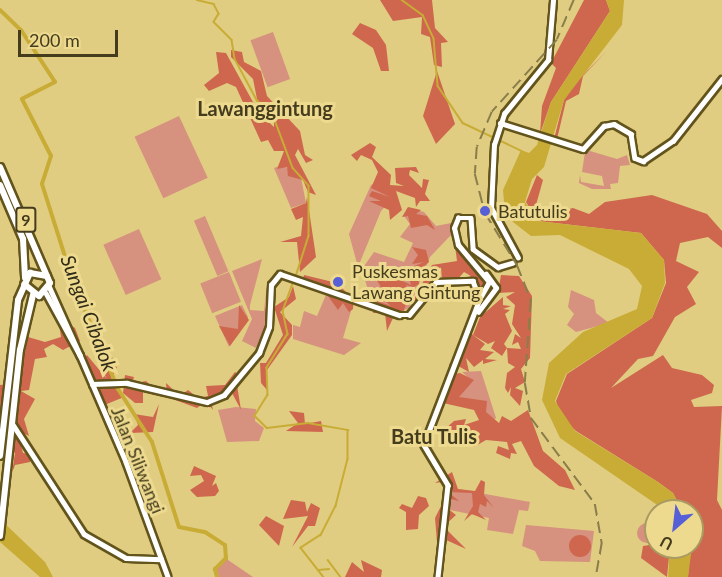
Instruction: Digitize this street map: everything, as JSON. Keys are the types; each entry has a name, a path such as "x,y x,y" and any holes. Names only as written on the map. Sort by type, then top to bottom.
{"highway":[{"name":"9","path":"0,166 47,276 47,289"},
{"name":"9","path":"0,185 23,239 25,281 15,331 0,456"},
{"path":"0,536 3,515 2,487 23,332 33,295 25,281 37,271 47,276"},
{"path":"33,295 47,289"},
{"path":"15,331 23,332"}],"main road":[{"path":"518,258 500,228 490,200 494,145 500,123 548,60 553,0"},
{"path":"500,123 555,142 588,148 604,126 614,124 631,134 636,159 645,160 673,141 722,79"},
{"path":"476,314 496,288 458,245 454,232 460,216 473,221 473,249 498,267 512,263"},
{"path":"438,577 448,485 424,445 481,297 490,288 484,273"},
{"path":"92,384 115,383 207,402 224,395 259,353 269,327 273,281 289,274 399,315 409,315 440,280 473,281 481,297"},
{"name":"Jalan Siliwangi","path":"47,289 97,394 168,577"},
{"path":"97,394 104,385"},
{"path":"11,421 84,534 126,558 161,559"},
{"path":"9,438 20,436"}],"shaded area":[{"path":"380,0 432,0 435,28 448,42 441,43 442,67 434,65 430,37 421,34 422,17 393,21"},
{"path":"584,0 606,0 610,11 551,102 540,134 542,106 556,68 551,63"},
{"path":"606,0 624,0 622,25 564,100 544,167 532,179 525,202 538,221 641,233 664,260 665,283 652,318 566,374 555,401 575,431 658,482 673,493 676,499 649,499 560,438 542,400 549,363 583,332 637,309 642,286 629,269 560,235 531,236 513,222 504,202 503,190 521,150 529,153 537,145 551,102 610,11"},
{"path":"360,23 376,30 386,45 389,71 381,71 373,48 352,34"},
{"path":"273,32 290,79 268,87 250,40"},
{"path":"231,50 242,52 244,62 261,71 267,96 300,131 305,155 313,160 306,163 298,149 295,155 316,195 308,192 303,180 288,176 287,167 277,169 284,151 274,151 268,140 261,142 236,87 227,83 209,91 204,85 219,73 216,52 226,53 259,113 274,127 274,119 257,99 253,79 231,57"},
{"path":"607,51 583,76 579,94 566,101 557,139 554,139 564,100 578,80"},
{"path":"437,71 455,124 436,144 423,116"},
{"path":"179,116 208,178 163,198 135,137"},
{"path":"370,143 376,147 372,157 391,175 390,185 404,186 396,183 395,168 416,167 419,173 410,170 409,175 422,188 423,179 429,180 425,194 430,201 420,201 416,207 415,198 396,191 402,210 390,220 389,210 369,201 381,201 369,196 372,191 390,197 371,188 378,172 372,160 361,155 357,161 351,155"},
{"path":"590,151 617,159 627,155 630,165 620,166 618,183 610,184 611,189 592,189 579,183 580,175 581,182 604,186 602,176 582,172 585,152"},
{"path":"283,165 301,178 306,203 291,208 274,168"},
{"path":"537,175 543,180 536,205 552,213 573,208 589,214 605,202 652,195 707,214 722,231 722,248 708,237 680,243 676,261 699,272 687,287 696,304 675,317 653,356 638,359 611,388 663,355 672,368 702,375 714,385 712,393 691,400 694,407 722,406 717,500 722,510 722,577 688,577 689,559 704,559 704,499 676,499 673,493 658,482 576,431 562,418 556,401 567,374 652,318 666,283 664,260 641,233 538,221 526,202"},
{"path":"379,181 393,198 381,211 358,267 349,234 371,185"},
{"path":"307,197 316,257 300,272 297,242 280,242 301,236 303,217 296,220 291,209 306,203"},
{"path":"408,207 421,210 416,214 427,216 435,230 427,225 411,228 408,216 402,217"},
{"path":"407,208 424,212 436,226 451,223 451,235 430,257 409,308 400,312 371,301 362,269 374,252 404,262 413,243 400,237 410,224 404,216"},
{"path":"205,216 228,271 217,276 194,221"},
{"path":"139,229 161,279 126,295 103,245"},
{"path":"455,246 491,288 480,291 474,283 461,281 471,276 464,272 457,280 442,281 441,267 424,296 412,303 432,265 457,261"},
{"path":"412,247 426,250 429,262 417,272 419,284 414,287 406,285 409,295 401,319 393,318 387,331 385,313 373,313 377,301 391,306 386,302 392,291 382,289 375,277 386,268 385,282 394,277 411,285 409,277 404,280 409,271 403,266 410,268 424,262 412,264 418,255"},
{"path":"262,259 250,305 250,310 264,311 267,284 269,284 266,328 256,348 242,341 252,319 232,271"},
{"path":"229,272 241,302 212,313 200,284"},
{"path":"304,275 337,283 349,295 339,293 344,301 354,293 353,309 349,312 343,303 338,310 321,286 301,286"},
{"path":"501,275 519,276 532,296 530,358 521,369 525,382 515,388 523,391 520,406 510,395 511,387 508,393 505,388 507,373 515,367 508,363 507,348 521,349 518,342 512,345 515,334 521,338 512,324 515,305 506,297 515,292 498,293"},
{"path":"293,286 296,299 280,312 292,325 292,335 267,370 267,390 261,383 260,363 266,363 283,335 274,307 289,297"},
{"path":"328,290 354,301 343,338 361,343 344,355 293,339 293,325 300,327 304,311 317,316"},
{"path":"571,290 594,300 596,313 609,323 576,332 567,325 574,314 568,307"},
{"path":"503,297 503,305 511,306 503,309 510,310 505,314 512,331 504,344 507,348 502,356 491,348 495,341 488,344 473,335 480,317"},
{"path":"239,305 249,320 230,346 219,326 238,329"},
{"path":"242,305 248,317 229,347 215,316"},
{"path":"58,316 75,328 80,341 63,350 53,344 44,349 47,357 35,359 29,390 21,391 35,399 24,419 29,436 10,426 0,428 0,385 7,384 13,366 21,372 28,337 45,342 61,337"},
{"path":"465,329 485,344 480,350 494,352 485,359 497,360 483,364 483,360 474,367 466,358 469,372 458,366 452,374 449,364 463,357 468,343 462,337"},
{"path":"101,340 107,356 113,358 110,364 117,367 111,380 124,397 102,406 83,360 87,355 106,378 98,354"},
{"path":"481,371 496,418 490,423 486,412 464,404 459,396 472,381 462,372"},
{"path":"235,372 243,379 237,385 241,410 232,393 217,399 218,404 211,401 213,410 206,401 197,408 167,397 166,383 180,396 188,390 198,398 208,396 206,386 225,385"},
{"path":"460,373 474,380 459,397 487,401 486,412 499,423 502,416 511,421 528,410 543,451 565,470 575,490 559,486 534,466 521,441 512,444 517,454 511,453 510,459 496,453 498,446 509,450 507,442 486,440 474,447 462,439 446,442 452,436 445,429 454,421 466,419 464,425 479,420 474,410 443,403 447,397 441,390 448,375"},
{"path":"125,375 134,377 132,384 146,381 163,397 143,392 143,403 135,403 123,393"},
{"path":"159,404 153,432 130,433 138,425 134,414 153,417"},
{"path":"236,407 256,409 255,421 264,428 259,441 227,442 218,410"},
{"path":"289,411 304,413 305,424 321,421 323,432 286,431 298,423"},
{"path":"8,432 19,438 23,453 31,454 30,462 15,465 12,473 15,453 3,446"},
{"path":"194,466 216,476 212,486 216,483 219,491 215,496 197,497 190,490 204,481 201,475 190,476"},
{"path":"452,472 458,489 475,491 481,480 485,482 484,495 494,508 487,501 486,507 480,504 478,512 486,520 472,514 464,521 473,506 472,493 448,492 459,501 443,497 449,481 435,483"},
{"path":"452,488 530,502 528,511 519,510 513,534 487,530 489,518 450,510"},
{"path":"418,496 426,498 429,506 419,515 418,529 406,530 406,512 399,508 402,504 412,508"},
{"path":"291,500 305,502 307,512 311,503 320,508 315,526 308,526 292,547 308,516 283,519"},
{"path":"442,504 456,515 444,526 444,534 448,531 466,549 444,539 437,542 435,518"},
{"path":"266,516 284,526 279,546 259,525"},
{"path":"0,519 45,562 53,577 40,577 0,542"},
{"path":"643,524 644,542 640,540 637,533"},
{"path":"526,525 594,531 590,562 540,561 535,551 522,546"},
{"path":"580,535 590,542 591,546 584,556 580,557 570,550 569,546 576,536"},
{"path":"643,546 644,559 669,559 667,577 641,558"},
{"path":"228,555 228,560 253,577 219,577 216,568"},
{"path":"669,559 690,559 688,577 668,577"},
{"path":"361,560 382,570 381,577 345,577 352,562 364,572"}],"waterway":[{"path":"197,0 214,4 219,14 214,22 232,40 235,59 257,100 275,120 293,168 309,186 309,236 296,277"},
{"path":"402,0 423,15 434,39 438,86 463,123 522,151"},
{"name":"Sungai Cibalok","path":"0,10 21,30 55,82 22,99 51,156 42,184 73,282 118,389 152,442 179,527 205,532 225,545 226,558 215,569 217,577"},
{"path":"294,281 283,311 288,334 267,368 268,395 255,416 267,428 308,423 348,430 348,459 336,506 321,535 301,548 324,577"},
{"path":"328,560 341,577"},
{"path":"319,570 329,569"}],"railway":[{"path":"574,0 557,40 492,112 477,147 475,174 485,213 517,265 531,300 525,383 531,418 595,504 602,543 596,577"}],"place":[{"name":"Batutulis","path":"485,211"},
{"name":"Puskesmas Lawang Gintung","path":"338,282"}],"district":[{"name":"Lawanggintung","path":"265,108"},
{"name":"Batu Tulis","path":"434,436"}]}
